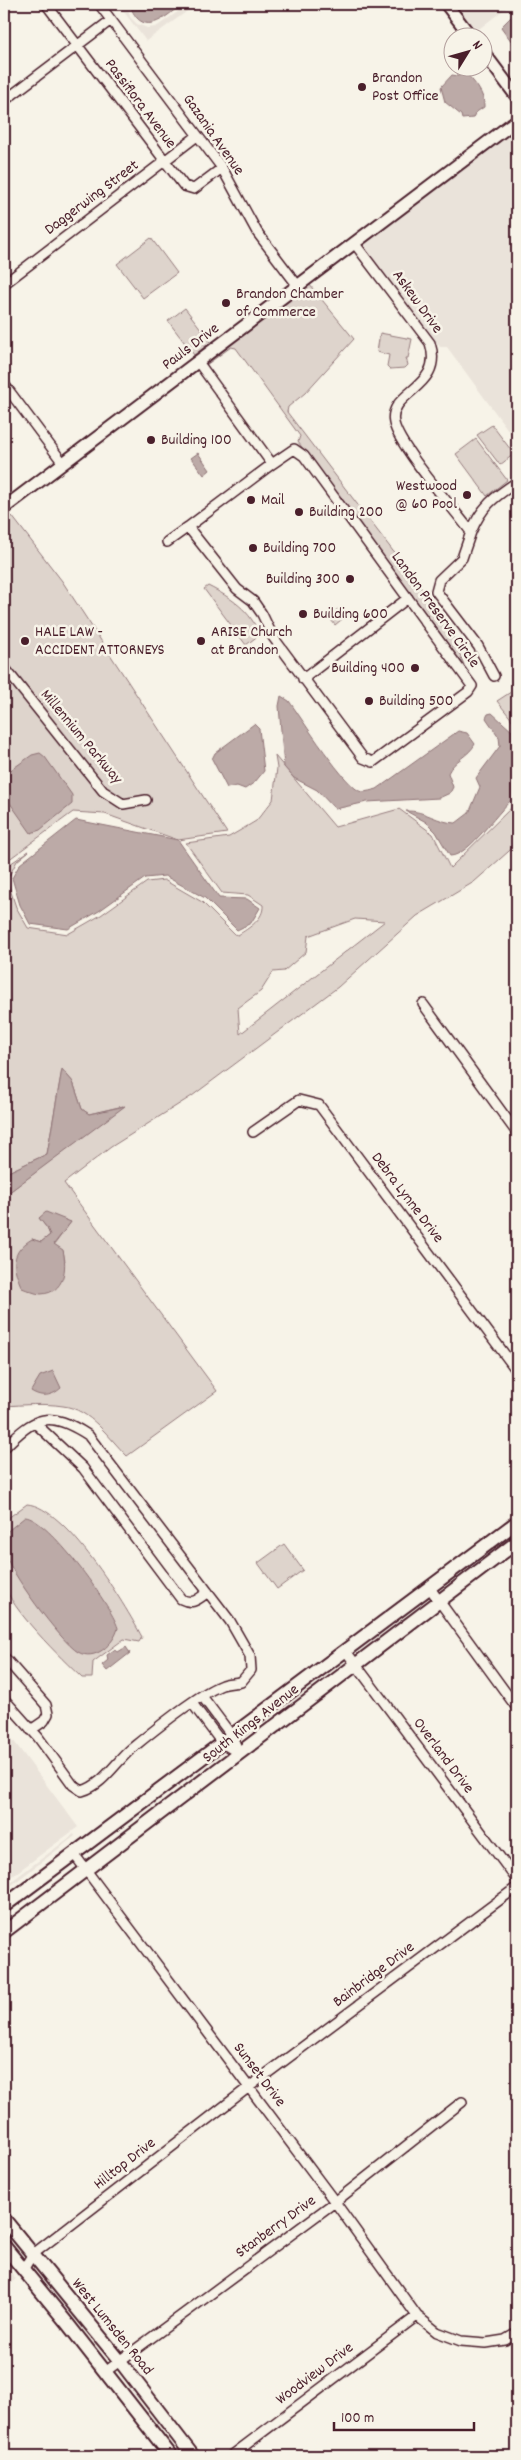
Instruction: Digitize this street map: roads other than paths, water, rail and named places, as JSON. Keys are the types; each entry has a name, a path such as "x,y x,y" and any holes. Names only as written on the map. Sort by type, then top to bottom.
{"main road":[{"name":"South Kings Avenue","path":"4,1906 517,1522"},
{"name":"South Kings Avenue","path":"4,1932 517,1542"},
{"name":"West Lumsden Road","path":"4,2219 120,2361 193,2456"},
{"name":"West Lumsden Road","path":"4,2246 171,2456"}],"street":[{"name":"Passiflora Avenue","path":"46,4 184,186 194,189 222,168"},
{"name":"Gazania Avenue","path":"99,4 222,168 257,232 298,286"},
{"path":"446,4 464,28"},
{"path":"4,101 112,20"},
{"path":"494,66 517,97"},
{"name":"Pauls Drive","path":"4,508 517,120"},
{"name":"Daggerwing Street","path":"4,284 198,136"},
{"name":"Askew Drive","path":"354,244 430,343 434,355 430,370 422,384 402,399 396,407 394,421 404,445 471,532"},
{"path":"198,362 272,464"},
{"path":"4,384 63,463"},
{"name":"Landon Preserve Circle","path":"167,542 294,449 304,456 472,686 468,692 373,762 363,758 273,637 262,614 253,601 238,589 188,527"},
{"path":"494,676 478,646 436,591 439,580 462,558 479,513 496,496 517,482"},
{"path":"304,679 408,598"},
{"name":"Millennium Parkway","path":"4,667 103,791 123,804 146,800"},
{"path":"423,1004 517,1133"},
{"name":"Debra Lynne Drive","path":"253,1132 299,1100 319,1105 517,1371"},
{"path":"4,1448 18,1434 39,1420 66,1421 88,1435 230,1621 250,1656 251,1670 241,1682 223,1685 192,1703 130,1750 112,1770 90,1789 82,1791 74,1785 4,1699"},
{"path":"35,1422 83,1468 181,1600 189,1603 194,1602 208,1592"},
{"path":"429,1587 517,1708"},
{"name":"Overland Drive","path":"345,1650 517,1880"},
{"path":"4,1657 46,1705 48,1714 44,1721 31,1730"},
{"path":"202,1696 227,1740"},
{"path":"192,1703 239,1753"},
{"name":"Sunset Drive","path":"74,1854 335,2202 417,2316 437,2332 460,2341 486,2343 505,2340 517,2333"},
{"name":"Bainbridge Drive","path":"249,2087 517,1887"},
{"name":"Hilltop Drive","path":"23,2270 32,2255 249,2087"},
{"name":"Stanberry Drive","path":"105,2372 335,2202 462,2102"},
{"name":"Woodview Drive","path":"231,2456 417,2316"}],"place":[{"name":"Brandon Post Office","path":"362,87"},
{"name":"Brandon Chamber of Commerce","path":"226,303"},
{"name":"Building 100","path":"151,440"},
{"name":"Westwood @ 60 Pool","path":"467,495"},
{"name":"Mail","path":"251,500"},
{"name":"Building 200","path":"299,512"},
{"name":"Building 700","path":"253,548"},
{"name":"Building 300","path":"350,579"},
{"name":"Building 600","path":"303,614"},
{"name":"HALE LAW - ACCIDENT ATTORNEYS","path":"25,641"},
{"name":"ARISE Church at Brandon","path":"201,641"},
{"name":"Building 400","path":"415,668"},
{"name":"Building 500","path":"369,701"}]}
